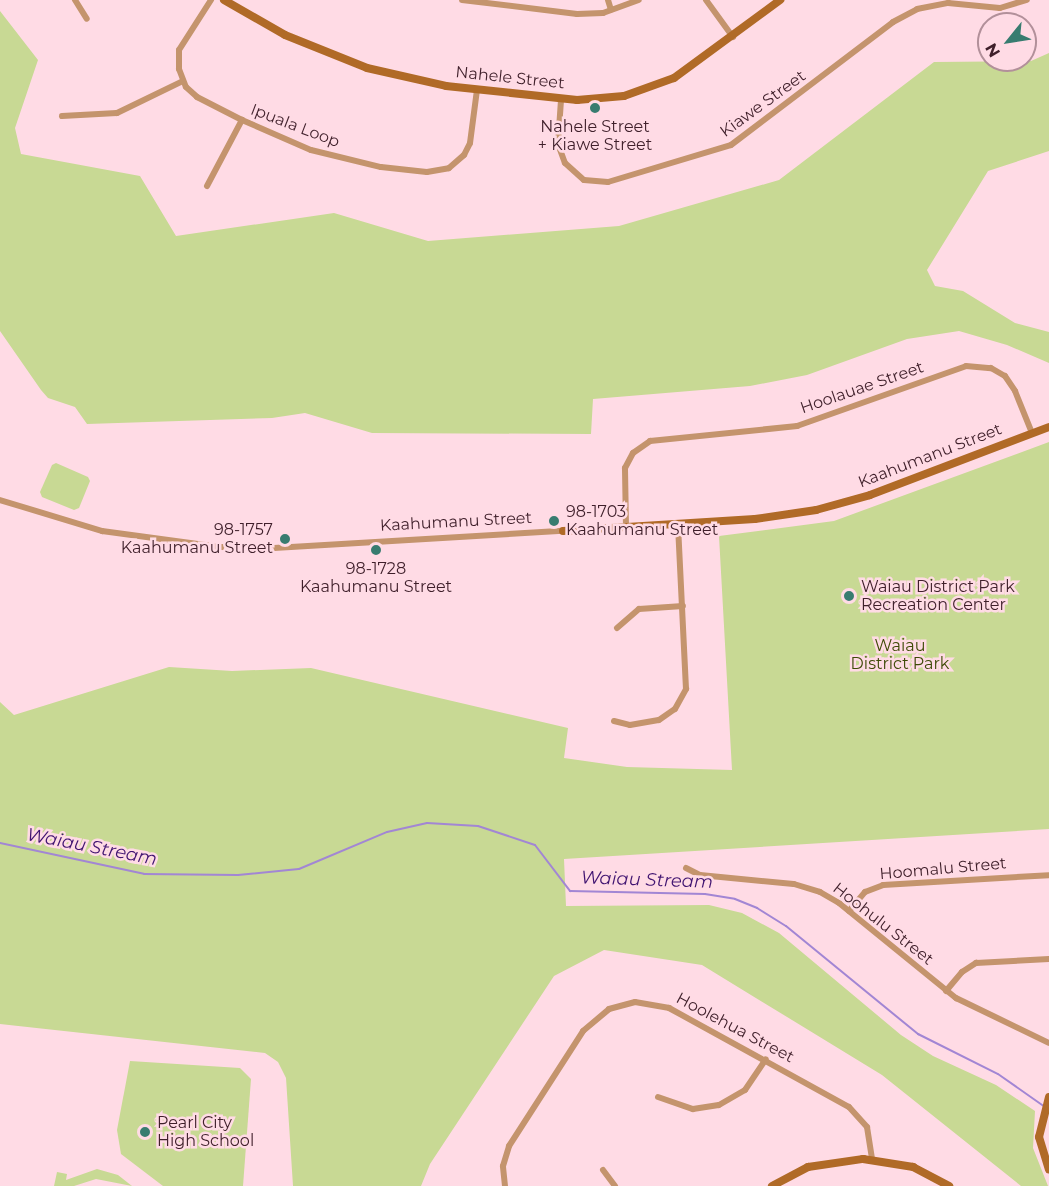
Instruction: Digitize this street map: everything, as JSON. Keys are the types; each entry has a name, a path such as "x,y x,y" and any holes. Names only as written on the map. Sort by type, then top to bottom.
{"street":[{"path":"75,0 87,19"},
{"path":"62,116 117,113 183,81 178,63 182,43 211,0"},
{"name":"Nahele Street","path":"224,0 285,35 341,59 419,81 561,100 605,99 648,89 684,73 780,0"},
{"path":"462,0 577,14 611,10 639,0"},
{"path":"608,0 611,10"},
{"path":"706,0 733,37"},
{"name":"Kiawe Street","path":"561,100 558,144 565,163 585,180 608,182 731,145 893,22 917,9 948,3 1000,8 1027,0"},
{"name":"Ipuala Loop","path":"183,81 197,97 290,143 337,158 434,172 454,164 467,150 477,90"},
{"path":"207,186 242,120"},
{"name":"Hoolauae Street","path":"626,527 625,468 633,453 650,441 797,426 966,366 984,366 1005,376 1015,391 1032,433"},
{"name":"Kaahumanu Street","path":"0,500 102,531 216,547 274,548 779,517 833,506 1049,427"},
{"path":"614,721 630,725 654,723 669,714 679,703 687,681 678,524"},
{"path":"617,628 639,609 683,606"},
{"name":"Hoohulu Street","path":"686,868 700,875 804,886 849,911 946,991 1049,1043"},
{"name":"Hoomalu Street","path":"849,911 865,892 883,885 1049,875"},
{"path":"946,991 962,972 981,962 1049,959"},
{"name":"Hoolehua Street","path":"505,1186 504,1166 513,1138 583,1031 609,1009 635,1002 660,1005 766,1059 860,1116 870,1132 872,1159"},
{"path":"658,1097 693,1108 729,1101 752,1082 766,1059"},
{"path":"1049,1097 1041,1119 1041,1148 1049,1169"},
{"path":"772,1186 820,1164 872,1159 913,1167 949,1186"},
{"path":"603,1170 615,1186"}],"green space":[{"path":"0,11 38,60 15,128 21,154 140,176 176,236 334,213 428,241 619,226 779,180 934,62 977,62 977,72 1037,72 1037,58 1049,53 1049,151 988,171 927,270 935,286 963,291 1015,323 1049,332 1049,363 1007,345 959,331 907,339 807,375 750,386 593,399 591,434 372,433 305,413 272,418 87,424 75,407 48,398 0,331"},
{"name":"Waiau District Park","path":"1049,442 1049,829 564,859 566,906 709,905 742,913 779,933 901,1035 933,1056 996,1085 1035,1111 1033,1148 1048,1186 1021,1186 882,1075 702,965 604,950 554,976 430,1164 421,1186 293,1186 286,1078 278,1062 265,1053 0,1024 0,702 14,715 169,667 232,671 311,668 568,728 564,758 627,767 732,770 719,536 834,521"},
{"path":"56,463 88,477 90,481 79,508 74,510 42,497 40,492 52,465"},
{"path":"130,1061 240,1068 251,1079 243,1186 163,1186 121,1154 117,1130"},
{"path":"97,1169 118,1175 132,1186 96,1179 74,1186 54,1186 57,1172 67,1174 66,1180"}],"waterway":[{"name":"Waiau Stream","path":"0,843 144,874 238,875 299,869 387,832 427,823 478,826 535,845 570,891 705,894 735,899 757,908 786,926 918,1034 998,1074 1045,1107"}],"place":[{"name":"Nahele Street + Kiawe Street","path":"595,108"},
{"name":"98-1703 Kaahumanu Street","path":"554,521"},
{"name":"98-1757 Kaahumanu Street","path":"285,539"},
{"name":"98-1728 Kaahumanu Street","path":"376,550"},
{"name":"Waiau District Park Recreation Center","path":"849,596"},
{"name":"Pearl City High School","path":"145,1132"}]}
